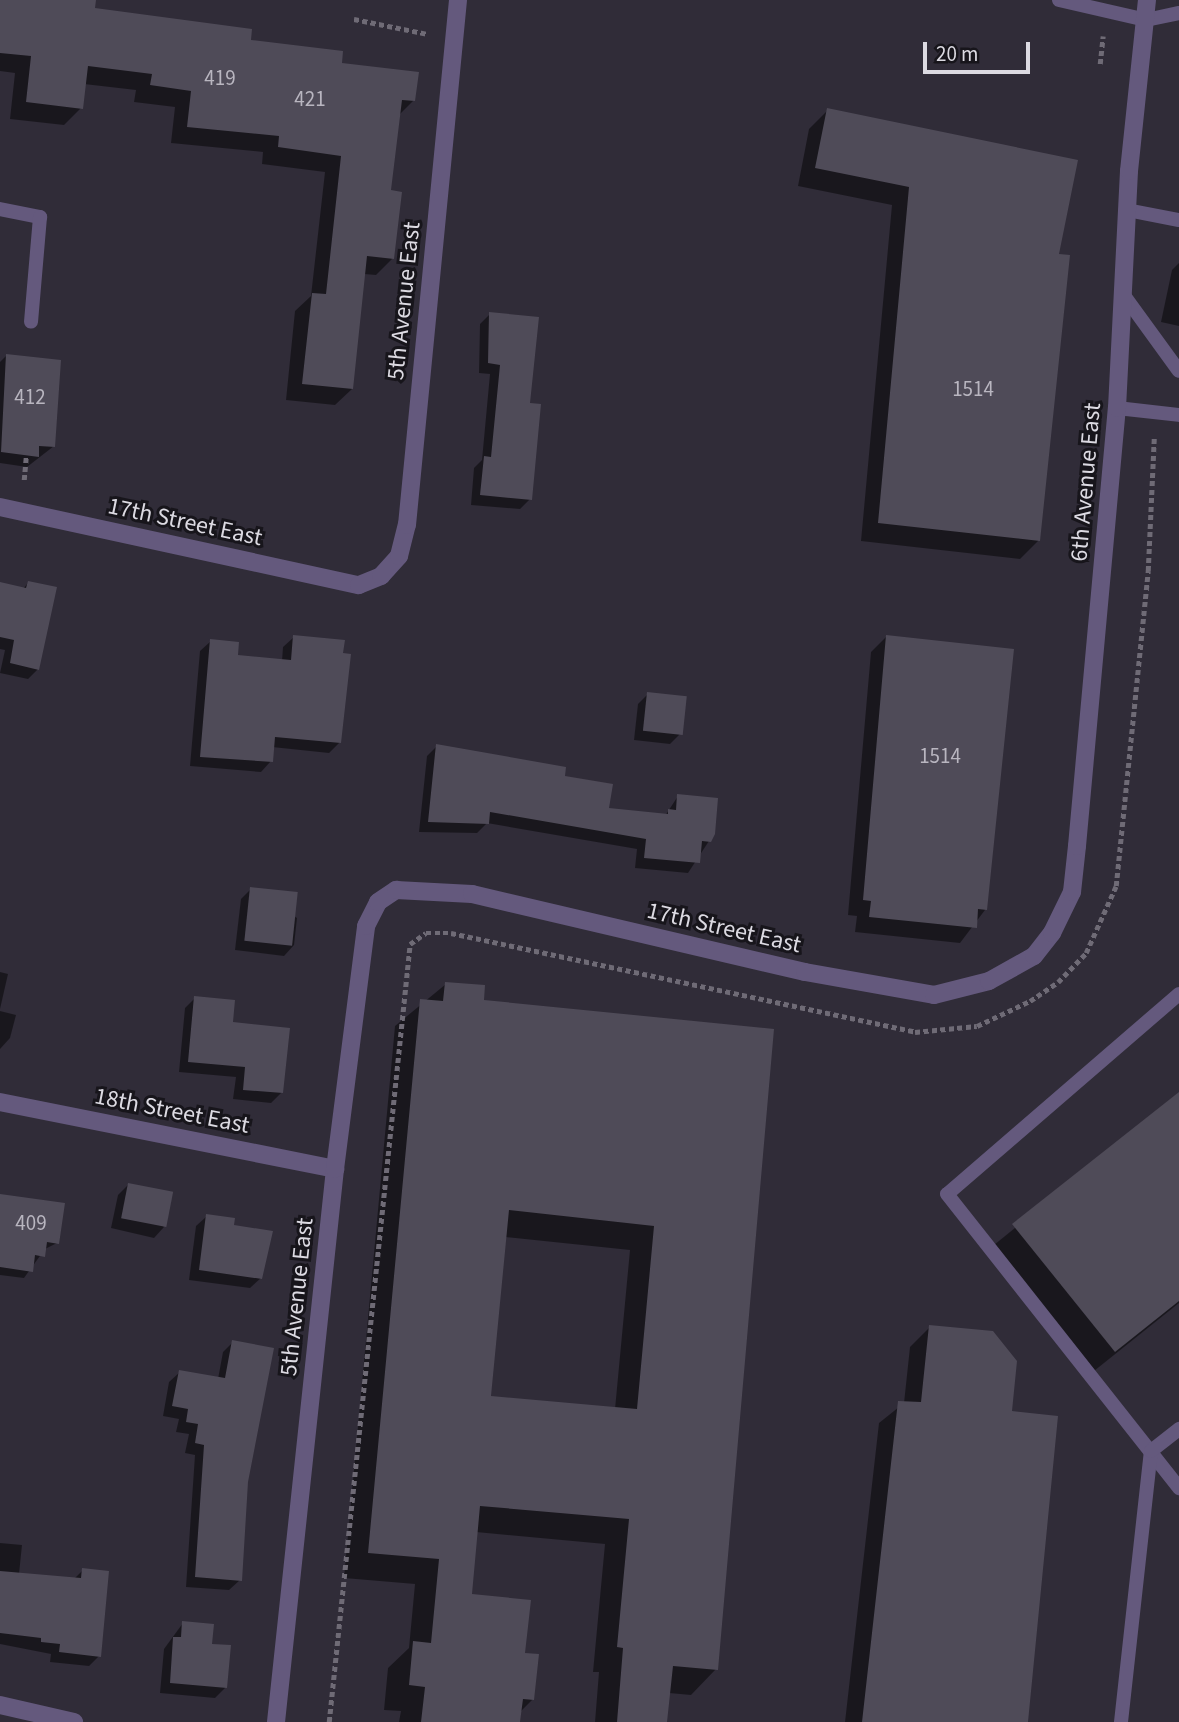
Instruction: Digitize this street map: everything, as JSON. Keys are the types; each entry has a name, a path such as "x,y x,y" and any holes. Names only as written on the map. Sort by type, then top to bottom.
{"street":[{"name":"5th Avenue East","path":"359,585 381,576 399,556 407,525 458,0"},
{"name":"6th Avenue East","path":"1034,956 1052,933 1072,892 1117,408 1127,210 1147,0"},
{"name":"17th Street East","path":"0,507 359,585"},
{"name":"5th Avenue East","path":"276,1722 335,1169 366,926 378,902 396,890"},
{"name":"17th Street East","path":"396,890 472,894 774,966 934,995 989,981 1034,956"},
{"name":"18th Street East","path":"0,1102 335,1169"},
{"path":"0,1705 74,1722"}],"lane":[{"path":"1059,0 1146,20 1179,13"},
{"path":"0,209 40,217 31,322"},
{"path":"1127,210 1179,220"},
{"path":"1123,294 1179,371"},
{"path":"1117,408 1179,415"},
{"path":"1179,995 947,1194 1179,1488"},
{"path":"1121,1722 1150,1451 1179,1429"}],"path":[{"path":"354,19 454,40"},
{"path":"329,1722 405,956 410,944 426,933 451,933 915,1032 977,1027 1005,1016 1058,982 1086,953 1116,886 1148,570 1155,413"},
{"path":"24,480 26,456"}],"building":[{"path":"0,0 96,0 95,8 252,29 251,40 343,51 342,63 419,72 415,101 402,100 391,190 402,192 394,259 367,256 353,389 302,384 312,293 326,294 341,156 278,147 279,136 187,127 191,91 150,85 152,74 88,66 83,109 26,102 31,56 0,53"},
{"path":"827,108 1078,160 1059,254 1070,255 1040,541 878,523 909,187 815,168"},
{"path":"489,312 539,317 530,403 541,404 532,500 480,495 484,456 491,457 500,365 488,363"},
{"path":"6,354 61,360 55,447 39,446 39,457 1,452"},
{"path":"28,581 57,587 39,670 10,663 14,640 0,637 0,582 26,588"},
{"path":"293,635 345,640 343,653 351,654 341,743 275,737 273,762 200,757 210,639 239,642 238,655 291,660"},
{"path":"886,635 1014,649 987,910 978,909 977,928 869,917 871,901 863,900"},
{"path":"647,692 687,696 683,735 643,731"},
{"path":"436,744 566,767 565,776 613,784 609,808 668,814 668,809 676,810 677,794 718,798 715,834 711,842 702,841 700,863 644,858 646,839 490,812 489,824 428,822"},
{"path":"250,887 298,892 292,946 244,941"},
{"path":"445,982 485,985 484,1000 774,1029 718,1670 673,1666 667,1722 617,1722 623,1648 617,1647 629,1519 480,1506 472,1594 531,1600 525,1653 539,1654 534,1700 523,1699 520,1722 421,1722 425,1687 409,1685 413,1641 431,1643 439,1559 368,1553 420,999 443,1001","holes":["509,1210 654,1226 637,1409 491,1396"]},
{"path":"194,996 235,1000 233,1022 290,1028 283,1093 243,1090 245,1067 188,1062"},
{"path":"1179,1092 1179,1301 1115,1352 1012,1224"},
{"path":"128,1183 173,1192 166,1227 121,1218"},
{"path":"0,1194 65,1203 59,1244 47,1242 45,1257 35,1255 33,1272 0,1267"},
{"path":"206,1214 235,1218 234,1225 273,1231 262,1279 199,1270"},
{"path":"929,1325 993,1331 1017,1361 1012,1411 1058,1416 1028,1722 862,1722 898,1401 921,1402"},
{"path":"232,1340 274,1348 248,1482 242,1581 195,1577 204,1445 195,1443 198,1424 186,1422 188,1409 172,1406 179,1370 225,1378"},
{"path":"82,1568 109,1571 101,1657 59,1652 60,1644 41,1642 41,1638 0,1633 0,1571 81,1578"},
{"path":"182,1621 214,1624 212,1644 231,1645 227,1688 170,1683 173,1637 181,1637"}]}
